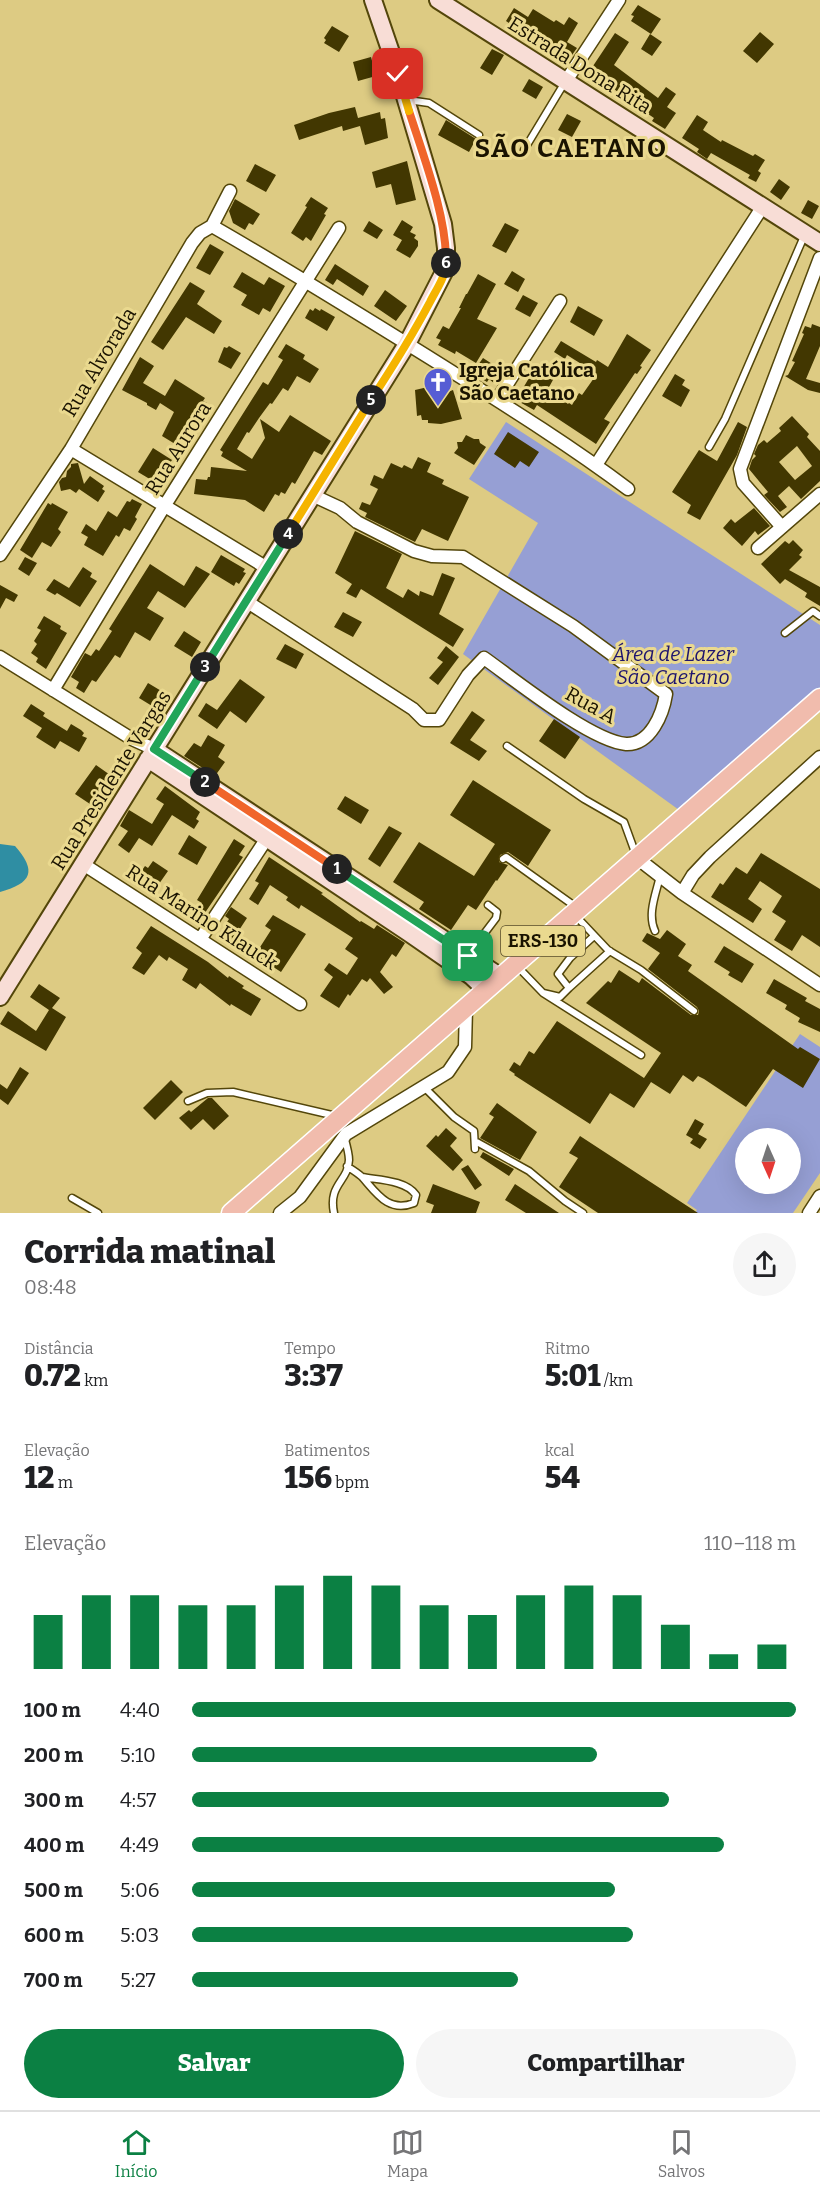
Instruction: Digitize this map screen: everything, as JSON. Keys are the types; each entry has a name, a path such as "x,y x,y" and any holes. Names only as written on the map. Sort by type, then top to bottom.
{"main road":[{"name":"Rua Presidente Vargas","path":"0,997 407,344 446,268 443,224 373,0"},
{"name":"Estrada Dona Rita","path":"438,0 820,243"},
{"name":"ERS-130","path":"231,1213 342,1127 486,990 820,698"},
{"path":"151,754 464,962 501,977"},
{"path":"464,962 486,990"}],"street":[{"path":"566,81 619,0"},
{"name":"Rua Alvorada","path":"0,555 71,449 192,243 200,233 212,226 230,190"},
{"path":"596,465 763,206"},
{"path":"212,226 305,280 497,400 596,465 628,489"},
{"name":"Rua Aurora","path":"53,690 165,505 339,228"},
{"path":"782,527 743,483 740,469 820,258"},
{"path":"497,400 560,301"},
{"path":"71,449 267,568"},
{"path":"758,548 820,494"},
{"name":"Rua A","path":"246,602 413,709 424,720 439,720 468,675 484,658 566,717 609,739 628,744 642,740 657,722 663,711 666,694 573,626 463,557 432,556 414,551 357,522 340,508 312,495"},
{"path":"0,657 132,739 151,754"},
{"path":"682,893 693,875 711,857 820,757"},
{"path":"201,938 270,833"},
{"path":"637,858 682,893 820,985"},
{"name":"Rua Marino Klauck","path":"83,864 300,1004"},
{"path":"280,1213 300,1197 342,1127 423,1087 448,1072 465,1047 466,1008"},
{"path":"809,1213 820,1196"}],"lane":[{"path":"524,150 566,81"},
{"path":"406,100 429,103 479,135"},
{"path":"709,447 724,419 805,234"},
{"path":"785,633 813,611 820,616"},
{"path":"507,746 584,799 624,822 637,858"},
{"path":"503,859 506,857 577,911 594,936 610,951 640,970 694,1011"},
{"path":"656,931 653,926 652,905 660,876"},
{"path":"464,962 496,918 497,912 488,905"},
{"path":"569,988 558,974 570,958 594,936"},
{"path":"543,993 560,997 610,951"},
{"path":"515,964 543,993 641,1055"},
{"path":"423,1087 454,1117 474,1131 475,1149"},
{"path":"188,1101 207,1093 233,1092 342,1127 349,1160 333,1196 334,1213"},
{"path":"475,1141 529,1171 583,1213"},
{"path":"347,1166 362,1177 375,1195 386,1203 397,1208 407,1207 414,1203 416,1195 412,1189 362,1177"},
{"path":"72,1198 98,1213"}],"green space":[{"name":"Área de Lazer São Caetano","path":"506,422 820,625 820,698 686,815 463,654 538,523 469,479"},
{"path":"800,1034 820,1047 820,1173 793,1213 695,1213 697,1210 687,1203 735,1131 735,1194 801,1194 801,1128 737,1128"}],"shaded area":[{"path":"0,844 15,846 26,862 28,875 19,885 0,892"}],"building":[{"path":"638,5 661,19 651,34 631,21 634,16 631,15"},
{"path":"514,8 528,17 533,9 554,22 556,20 564,25 569,17 578,23 567,42 577,48 567,62 551,52 554,48 529,32 527,35 506,21"},
{"path":"332,26 349,36 339,52 324,43 326,40 324,38"},
{"path":"760,32 774,44 757,63 743,51"},
{"path":"615,33 629,42 614,65 658,98 666,87 676,94 667,107 676,113 665,129 652,121 654,118 589,72"},
{"path":"650,34 662,42 652,56 641,49"},
{"path":"492,49 504,55 492,75 480,68"},
{"path":"371,57 376,76 358,81 353,62"},
{"path":"529,79 543,87 536,99 522,91"},
{"path":"355,107 358,118 380,112 381,119 385,118 388,138 365,145 360,126 343,131 342,126 299,140 294,125"},
{"path":"567,114 581,121 572,137 558,130"},
{"path":"697,115 708,122 703,130 721,142 722,140 765,160 758,171 761,173 756,182 748,178 750,175 711,153 707,159 697,152 699,149 682,138"},
{"path":"446,120 476,139 469,152 438,135"},
{"path":"407,161 416,200 396,205 391,184 376,188 372,172"},
{"path":"255,164 276,175 266,192 246,181"},
{"path":"779,179 790,187 781,200 770,192"},
{"path":"311,197 328,208 311,241 306,237 303,241 291,233"},
{"path":"235,199 260,214 253,225 249,223 245,230 233,223 229,211"},
{"path":"808,200 819,206 812,219 801,213"},
{"path":"402,220 413,227 410,232 416,235 414,238 418,241 418,246 410,258 396,250 402,240 393,235"},
{"path":"369,221 383,230 377,239 363,231"},
{"path":"505,223 519,230 506,253 492,246"},
{"path":"210,244 224,252 210,275 196,268"},
{"path":"335,264 369,286 363,296 337,279 333,285 325,280"},
{"path":"512,271 525,279 518,292 504,284"},
{"path":"242,272 264,285 269,277 285,286 270,312 263,308 259,315 241,305 247,295 233,287"},
{"path":"478,274 496,284 477,319 497,328 476,363 456,351 455,354 438,345 441,340 436,338 443,326 449,329"},
{"path":"190,282 205,291 197,304 222,321 214,334 186,317 163,350 151,342"},
{"path":"385,290 407,306 396,321 374,306"},
{"path":"523,295 538,303 530,317 515,309"},
{"path":"578,306 603,320 594,336 570,322"},
{"path":"315,308 335,317 327,331 305,318 310,309 313,311"},
{"path":"812,324 820,327 820,346 806,379 820,383 820,393 808,390 785,376 788,375 795,362 792,361 804,334 802,333 805,326 811,328"},
{"path":"627,334 651,350 640,366 642,367 637,374 635,373 604,419 610,422 596,444 537,405 534,410 516,400 529,378 525,376 532,365 554,378 548,389 572,405 579,393 582,395 594,378 588,375 591,370 567,355 565,359 554,352 561,341 608,367"},
{"path":"286,344 305,355 303,359 319,369 310,383 297,376 288,391 283,388 249,433 247,432 237,449 252,459 265,438 260,419 279,432 290,415 331,441 322,455 314,451 295,484 292,482 285,494 281,492 279,496 275,494 264,512 245,500 194,494 196,479 207,480 210,477 211,467 247,471 221,456 223,452 220,450 263,382 268,385 283,360 278,357"},
{"path":"229,346 241,353 231,369 218,362 224,347"},
{"path":"140,357 154,366 143,383 165,396 175,379 205,398 203,401 207,403 180,447 162,436 174,412 160,403 156,410 122,390"},
{"path":"483,358 503,371 495,384 489,379 487,382 477,376 482,368 478,365"},
{"path":"675,374 685,380 682,385 690,390 681,407 662,396"},
{"name":"Igreja Católica São Caetano","path":"441,384 443,389 447,388 448,392 453,390 462,419 441,424 428,423 428,420 422,420 421,415 417,416 415,390"},
{"path":"792,416 809,434 807,437 820,451 820,481 801,499 789,486 778,496 787,507 780,512 764,495 768,492 749,469 756,456 754,454 758,445 764,440 767,443 781,431 779,428","holes":["797,446 812,466 795,480 779,462"]},
{"path":"738,422 747,427 737,455 700,520 687,513 691,505 672,492 699,450 717,461"},
{"path":"508,432 539,452 529,467 520,461 515,468 494,454"},
{"path":"466,435 479,439 480,443 486,447 474,465 454,453 458,448 457,442 462,442"},
{"path":"153,448 172,460 160,478 156,475 153,481 138,472"},
{"path":"418,457 431,463 427,472 444,480 442,484 469,497 448,541 422,529 415,542 365,517 367,513 359,509 362,502 370,505 378,489 370,485 374,475 383,479 391,463 412,469"},
{"path":"78,463 84,484 90,476 104,486 102,489 105,491 98,502 79,489 76,493 70,489 61,491 59,482 66,477 71,464"},
{"path":"132,499 142,504 130,531 124,528 119,537 116,535 103,556 84,545 88,537 81,533 86,524 96,531 108,511 117,517 127,501 130,502"},
{"path":"48,503 68,512 58,529 61,532 51,547 42,542 32,558 20,550"},
{"path":"754,508 770,526 758,535 755,531 742,546 723,528 731,519 735,523"},
{"path":"355,531 402,554 386,588 403,598 408,589 419,596 420,591 433,596 442,573 455,578 439,614 464,629 453,647 361,589 356,598 346,593 352,584 335,573"},
{"path":"793,540 803,550 799,555 802,557 789,570 820,587 820,606 805,597 807,593 785,579 780,584 761,564 785,541 789,544"},
{"path":"221,555 245,569 243,572 246,573 239,584 236,582 234,586 211,572"},
{"path":"25,557 37,563 29,576 18,569"},
{"path":"150,564 184,586 196,566 210,574 185,608 158,591 147,608 164,618 150,641 135,632 120,658 115,655 96,682 92,680 84,693 76,688 79,682 71,677 85,653 91,656 96,649 99,651 112,631 109,629"},
{"path":"83,567 92,573 90,577 97,581 80,607 57,593 55,595 46,590 54,579 69,588"},
{"path":"0,585 18,595 14,602 6,598 0,609"},
{"path":"343,612 362,622 353,637 334,627"},
{"path":"44,616 61,626 60,629 67,633 46,669 36,662 38,658 31,653 37,644 34,641 41,630 37,628"},
{"path":"184,631 201,642 192,657 174,646"},
{"path":"285,644 304,654 296,669 276,659"},
{"path":"446,646 459,657 438,685 429,678 443,662 437,658"},
{"path":"240,679 265,697 246,723 230,711 217,729 198,716 206,703 217,710"},
{"path":"148,683 163,692 160,696 164,698 157,709 139,698"},
{"path":"31,704 45,713 43,716 67,731 71,724 84,733 82,736 87,738 79,752 60,741 55,749 36,737 42,728 23,716"},
{"path":"472,711 485,720 470,740 487,751 479,761 450,743"},
{"path":"554,719 580,737 565,759 539,741"},
{"path":"208,735 225,745 218,757 225,762 215,776 184,756 194,743 201,747"},
{"path":"96,765 113,777 100,795 103,797 96,808 75,794"},
{"path":"473,780 551,830 528,866 508,852 500,855 499,862 508,865 476,910 468,905 451,930 419,909 424,902 393,882 419,842 474,876 495,844 450,815"},
{"path":"165,786 200,812 196,819 199,821 194,829 172,815 152,846 139,838 129,853 118,845 128,831 120,826 129,810 152,824 164,804 156,799"},
{"path":"345,796 369,810 361,824 337,809"},
{"path":"389,826 402,833 380,867 368,859"},
{"path":"189,835 207,847 197,865 178,854"},
{"path":"234,839 245,846 239,855 243,857 198,923 191,918 202,903 197,900"},
{"path":"761,853 820,889 820,947 802,935 792,951 774,940 786,921 772,912 782,896 760,881 748,899 762,909 753,923 711,897 720,883 723,885 736,867 747,874"},
{"path":"269,857 323,893 321,894 360,922 374,929 377,925 405,943 396,957 392,954 380,972 393,987 384,994 370,978 367,982 362,979 339,1008 320,996 333,977 324,970 329,963 347,975 358,958 345,949 353,938 301,905 299,909 286,900 288,897 270,885 258,905 249,899 259,883 255,881"},
{"path":"153,861 168,871 154,891 136,879 145,866 148,868"},
{"path":"231,907 247,918 232,941 220,933 229,919 225,916"},
{"path":"273,915 306,934 281,972 255,955 271,930 265,926"},
{"path":"151,926 261,999 251,1016 231,1004 230,1006 200,983 196,989 182,980 188,969 169,957 167,961 159,955 144,975 132,968 142,953 136,948"},
{"path":"667,930 686,944 678,956 692,965 688,971 798,1049 800,1047 820,1059 803,1088 773,1069 746,1107 704,1079 698,1076 693,1082 683,1075 670,1094 651,1082 634,1108 610,1093 590,1124 509,1070 514,1062 520,1066 529,1051 534,1054 557,1021 644,1078 661,1053 586,1003 608,981 611,983 619,970 639,983 642,978 691,1015 698,1015 697,1007 648,969 660,953 642,941 647,933 660,939"},
{"path":"724,946 754,964 742,983 728,975 730,972 714,962"},
{"path":"774,979 807,998 805,1001 820,1009 820,1032 798,1022 800,1018 785,1009 787,1005 766,993"},
{"path":"39,984 60,998 52,1008 66,1017 46,1051 0,1024 8,1011 36,1031 49,1010 30,997"},
{"path":"20,1067 29,1073 8,1105 0,1099 0,1084 7,1089"},
{"path":"171,1080 183,1092 155,1120 143,1108"},
{"path":"208,1098 212,1098 229,1116 214,1130 203,1119 191,1130 179,1118 189,1110 191,1112"},
{"path":"497,1103 537,1132 520,1160 480,1138 494,1117 489,1114"},
{"path":"695,1119 704,1124 698,1134 707,1139 700,1149 690,1143 693,1139 686,1135"},
{"path":"446,1128 457,1138 450,1146 463,1160 453,1171 426,1146"},
{"path":"580,1136 698,1213 598,1213 559,1187 578,1158 569,1153"},
{"path":"483,1152 514,1169 509,1176 480,1157"},
{"path":"468,1165 482,1185 475,1190 461,1169"},
{"path":"433,1184 480,1202 476,1213 431,1213 434,1205 426,1202"},
{"path":"515,1184 559,1213 526,1213 505,1200"}],"place":[{"name":"Igreja Católica São Caetano","path":"438,408"}],"district":[{"name":"SÃO CAETANO","path":"571,148"}],"route":[{"path":"398,74 443,224 446,268 407,344 154,749 468,956"}]}
